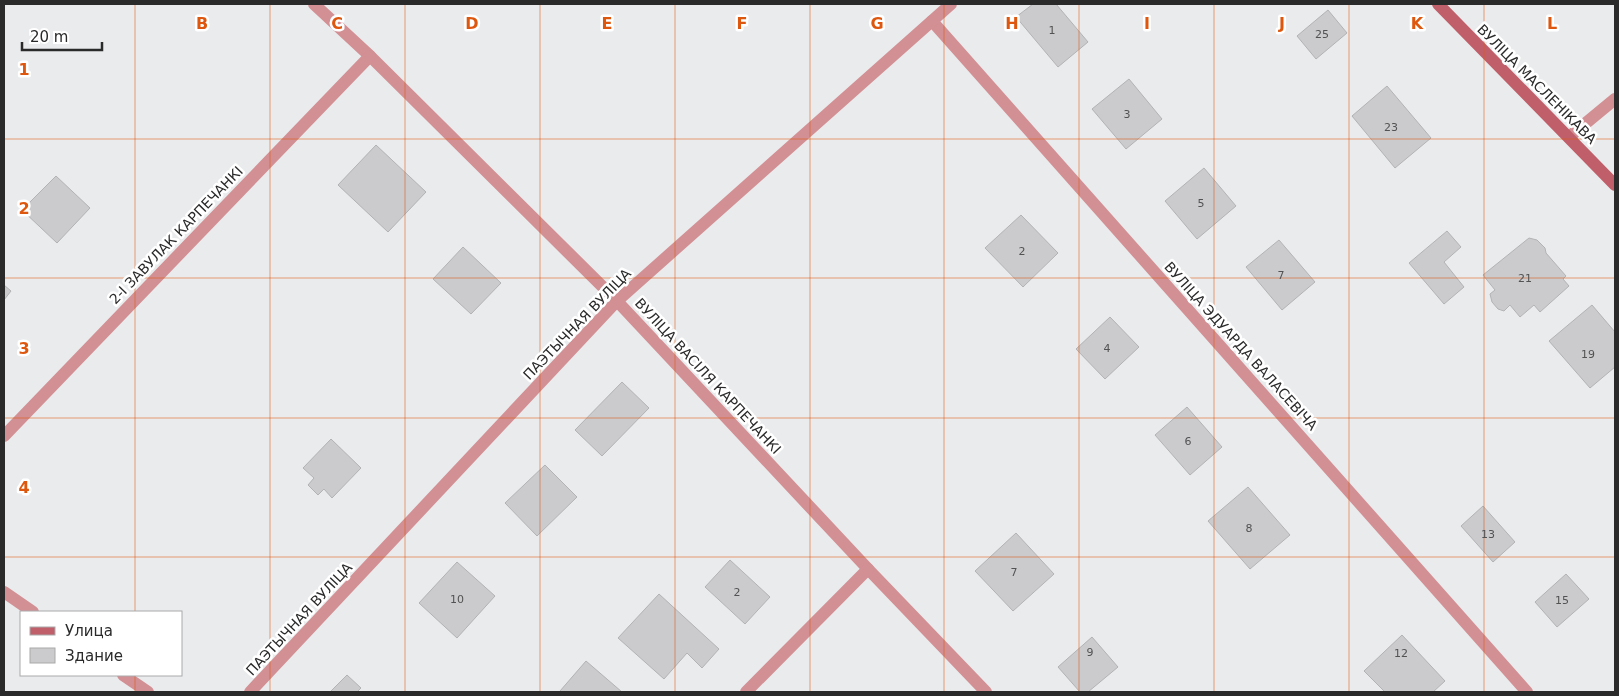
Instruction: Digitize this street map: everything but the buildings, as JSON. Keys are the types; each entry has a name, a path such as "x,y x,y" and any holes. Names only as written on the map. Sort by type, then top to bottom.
{"main road":[{"name":"ВУЛІЦА МАСЛЕНІКАВА","path":"1438,4 1615,185"}],"street":[{"name":"ВУЛІЦА ВАСІЛЯ КАРПЕЧАНКІ","path":"314,4 370,56 617,301 986,692"},
{"name":"ПАЭТЫЧНАЯ ВУЛІЦА","path":"250,692 617,301 951,4"},
{"name":"ВУЛІЦА ЭДУАРДА ВАЛАСЕВІЧА","path":"932,21 1527,692"},
{"name":"2-І ЗАВУЛАК КАРПЕЧАНКІ","path":"4,436 370,56"},
{"path":"1569,137 1615,99"},
{"path":"746,692 868,569"},
{"path":"4,592 32,611"},
{"path":"124,676 148,692"}]}
